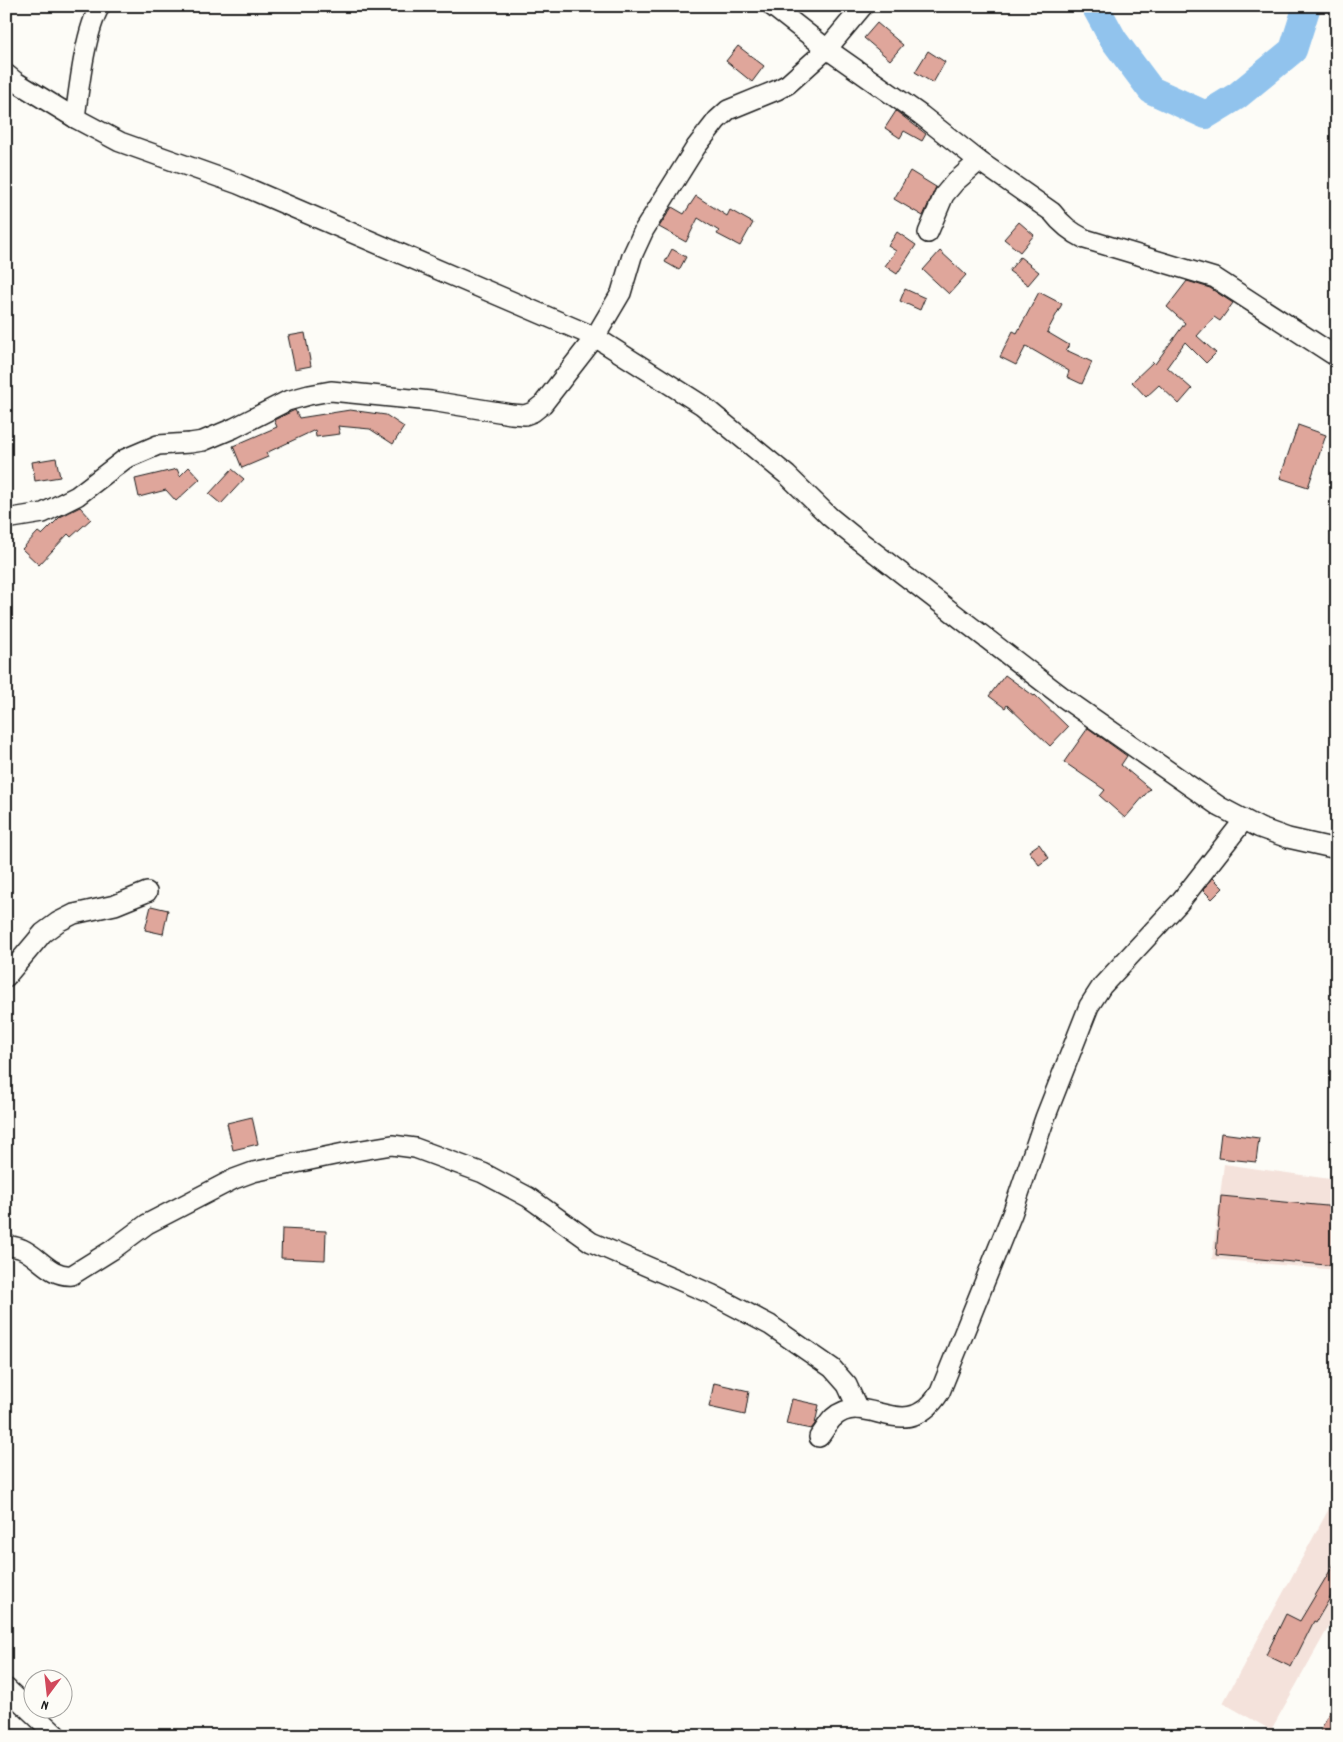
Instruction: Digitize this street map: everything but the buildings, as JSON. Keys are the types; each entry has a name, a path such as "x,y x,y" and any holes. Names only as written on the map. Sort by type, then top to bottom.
{"street":[{"path":"75,118 90,31 95,14 100,6"},
{"path":"772,6 827,49 921,115 979,161 1052,212 1061,224 1072,232 1085,239 1215,278 1337,358"},
{"path":"6,519 43,513 77,496 125,459 158,445 203,441 234,428 287,401 310,394 331,392 402,398 511,414 524,415 533,412 544,404 596,337 621,293 632,256 644,230 696,147 717,120 728,110 788,84 827,49 863,6"},
{"path":"6,74 75,118 120,142 238,184 596,337 702,405 787,475 830,517 1064,698 1220,807 1260,828 1288,838 1337,849"},
{"path":"928,233 944,195 955,182 979,161"},
{"path":"819,1437 834,1417 845,1412 858,1409 870,1410 885,1416 909,1418 917,1415 936,1399 1012,1214 1089,1006 1102,986 1178,903 1244,820"},
{"path":"6,976 43,934 58,922 74,914 115,905 147,892"},
{"path":"6,1245 22,1248 52,1271 72,1275 112,1250 146,1224 234,1179 253,1172 344,1153 392,1145 414,1148 474,1169 506,1184 561,1219 591,1242 710,1294 770,1324 832,1368 847,1385 858,1409"},
{"path":"6,1688 56,1736"}],"shaded area":[{"path":"1224,1164 1337,1180 1337,1270 1212,1259"},
{"path":"1337,1494 1337,1612 1271,1730 1223,1703"}],"waterway":[{"path":"1095,6 1113,39 1151,90 1206,115 1237,96 1293,50 1307,6"}]}
